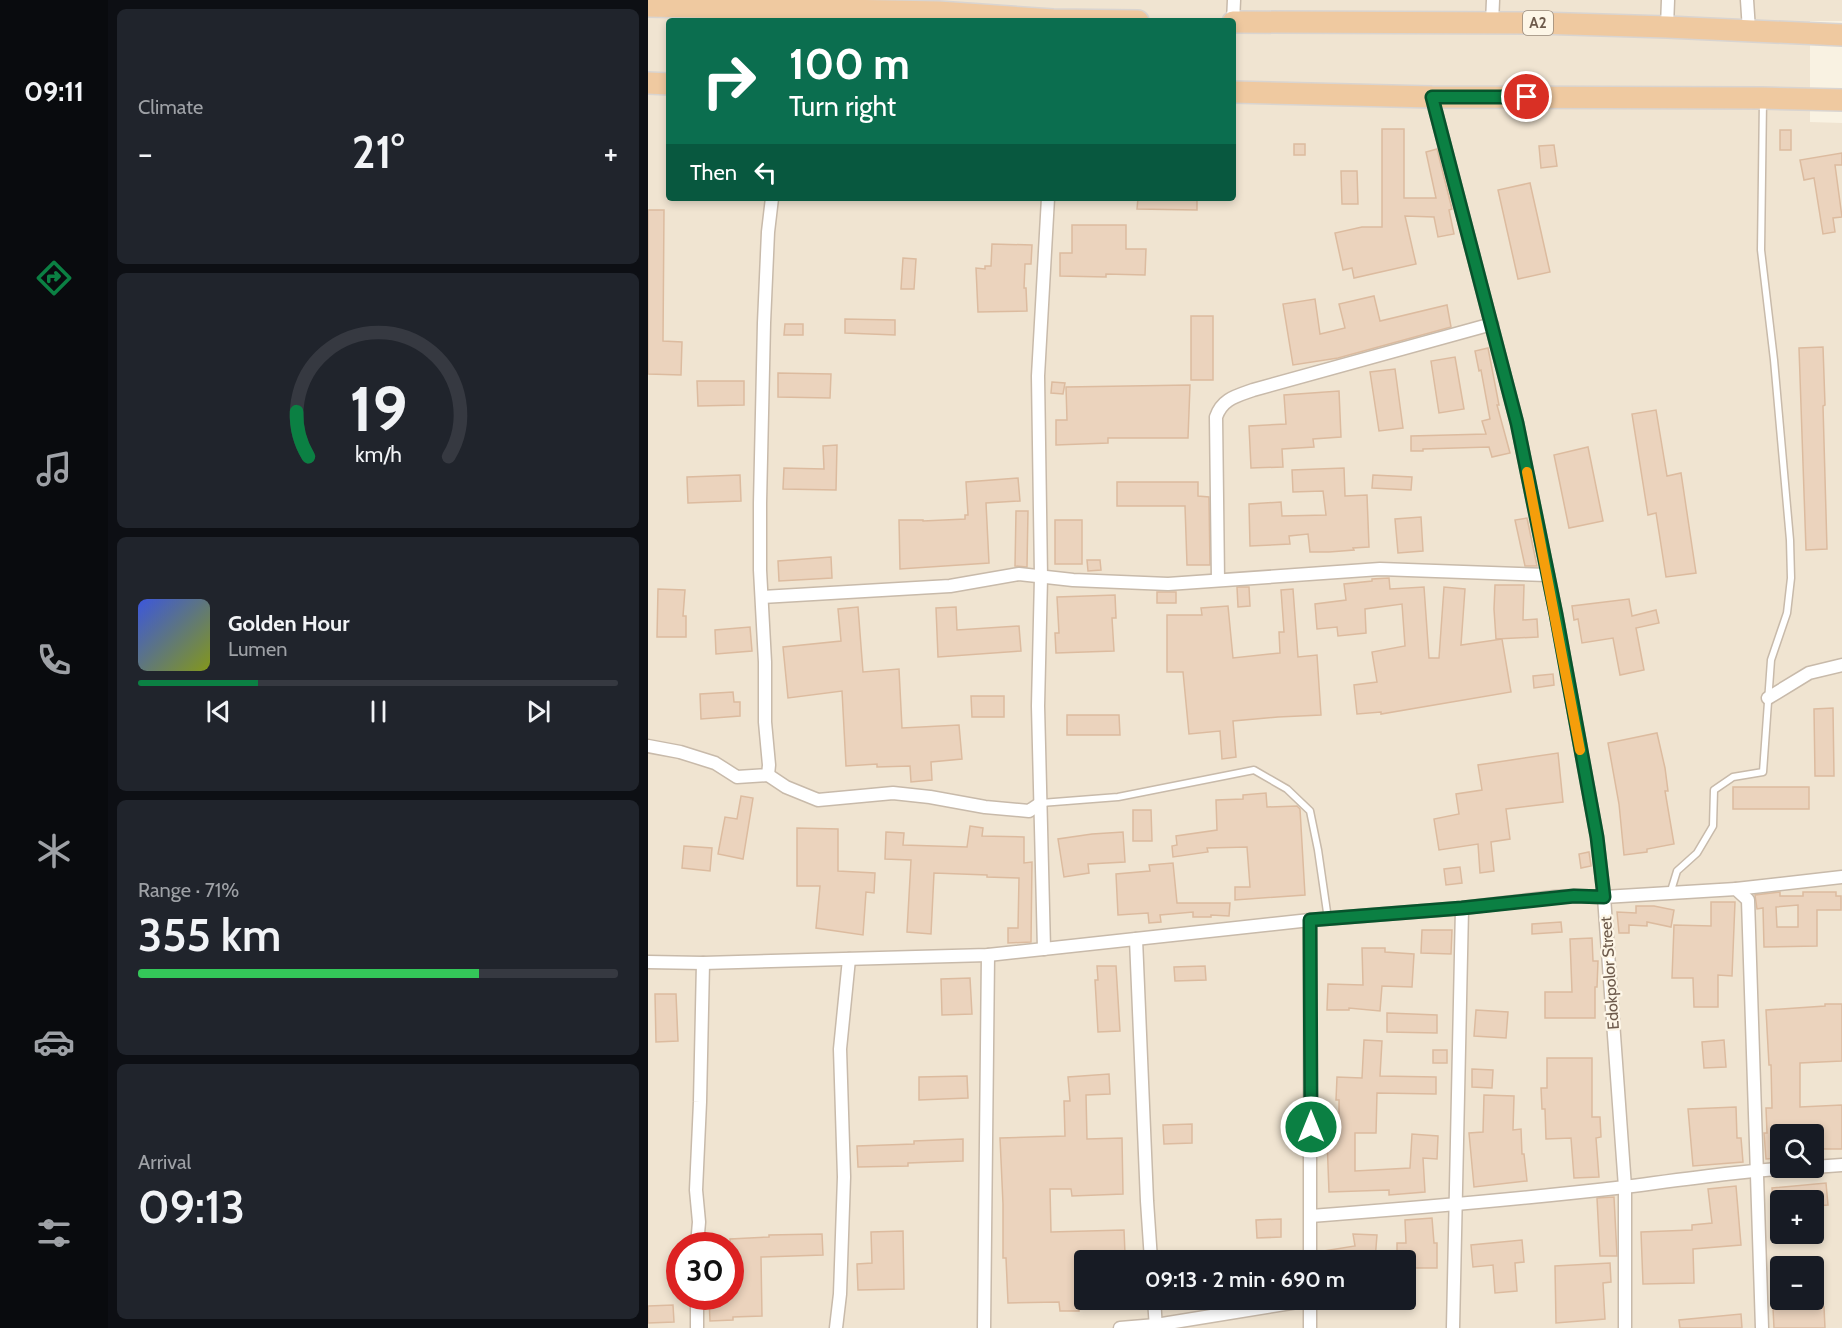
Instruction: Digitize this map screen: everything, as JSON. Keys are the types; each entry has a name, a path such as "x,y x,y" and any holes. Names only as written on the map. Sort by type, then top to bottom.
{"highway":[{"path":"648,6 791,4 938,6 1037,18"},
{"name":"A2","path":"1236,22 1492,23 1667,27 1842,35"},
{"path":"648,83 666,84"},
{"path":"1236,92 1432,97 1842,100"}],"street":[{"path":"1233,18 1234,0"},
{"path":"1492,23 1493,0"},
{"path":"1667,27 1668,0"},
{"path":"1747,0 1749,30"},
{"name":"Edokpolor Street","path":"1432,97 1517,423 1597,837 1604,897 1625,1187 1625,1328"},
{"path":"768,775 760,570 761,424 768,232 772,201"},
{"path":"1044,949 1038,706 1041,577 1038,376 1048,201"},
{"path":"1218,580 1215,424 1219,408 1228,399 1253,390 1492,324"},
{"path":"762,597 950,586 1019,574 1168,584 1380,570 1548,575"},
{"path":"1768,698 1809,673 1842,665"},
{"path":"648,746 680,752 715,764 737,777 768,775 786,787 818,800 893,793 930,796 985,807 1029,811 1041,803"},
{"path":"648,962 703,963 988,955 1310,920 1462,908 1574,896 1604,897 1736,889 1842,877"},
{"path":"1736,889 1748,900 1762,1328"},
{"path":"1452,1328 1462,908"},
{"path":"1310,920 1310,1250"},
{"path":"1136,939 1150,1250"},
{"path":"984,1328 988,955"},
{"path":"836,1328 840,1294 844,1177 840,1049 849,959"},
{"path":"698,1232 696,1190 703,963"},
{"path":"1824,1166 1842,1165"},
{"path":"1311,1216 1456,1205 1770,1169"},
{"path":"697,1310 697,1328"},
{"path":"1155,1310 1156,1327"},
{"path":"1120,1328 1156,1327 1250,1310"},
{"path":"1310,1310 1310,1328"}],"lane":[{"path":"1670,894 1677,871 1697,853 1713,826 1714,790 1733,777 1763,772 1771,660 1790,596 1790,540 1775,371 1761,250 1762,98"},
{"path":"1041,803 1118,797 1254,770 1287,789 1310,811 1328,919"}],"shaded area":[{"path":"648,0 1842,0 1842,21 1810,21 1810,122 1842,123 1842,1328 648,1328"}],"building":[{"path":"1382,129 1404,129 1404,198 1436,198 1426,152 1437,149 1452,209 1449,210 1454,234 1438,237 1434,217 1405,216 1416,264 1354,278 1352,268 1343,270 1335,233 1362,227 1382,227"},
{"path":"1780,130 1791,130 1791,150 1780,150"},
{"path":"1294,144 1305,144 1305,155 1294,155"},
{"path":"1554,145 1557,166 1541,168 1539,146"},
{"path":"1842,153 1842,165 1835,165 1842,217 1833,218 1835,232 1823,234 1814,178 1804,180 1800,160"},
{"path":"1341,171 1357,171 1358,204 1342,204"},
{"path":"1530,183 1550,272 1518,279 1498,190"},
{"path":"1138,201 1197,201 1197,210 1137,209"},
{"path":"648,210 664,210 663,341 682,342 681,375 648,374"},
{"path":"1072,225 1126,225 1126,249 1146,249 1145,275 1060,276 1060,253 1072,253"},
{"path":"992,244 1032,245 1031,264 1025,264 1024,288 1026,288 1027,311 978,312 976,268 985,269 985,266 991,266"},
{"path":"903,258 916,259 914,289 901,289"},
{"path":"1374,296 1380,321 1447,305 1451,327 1338,358 1293,365 1283,304 1315,299 1320,334 1345,328 1339,304"},
{"path":"1191,316 1213,316 1213,380 1191,380"},
{"path":"845,319 895,320 895,335 845,333"},
{"path":"785,324 803,324 803,335 784,335"},
{"path":"1823,347 1827,549 1806,550 1799,348"},
{"path":"1488,348 1499,405 1497,405 1510,453 1492,457 1489,447 1411,451 1411,436 1486,434 1482,421 1490,419 1475,351"},
{"path":"1455,357 1464,409 1439,413 1431,361"},
{"path":"1395,369 1403,428 1379,431 1370,372"},
{"path":"778,373 831,374 830,398 778,397"},
{"path":"697,381 744,381 744,405 698,406"},
{"path":"1052,382 1065,383 1063,394 1051,393"},
{"path":"1190,385 1188,438 1108,438 1108,443 1056,445 1056,420 1067,420 1066,387"},
{"path":"1339,391 1341,437 1313,439 1314,447 1282,449 1283,467 1251,468 1249,426 1286,424 1284,395"},
{"path":"1656,410 1667,476 1681,473 1696,573 1666,577 1656,513 1648,515 1632,414"},
{"path":"837,445 836,490 783,489 784,468 824,469 823,446"},
{"path":"1588,447 1603,521 1569,528 1554,455"},
{"path":"1344,468 1345,496 1367,495 1369,547 1310,552 1308,534 1289,536 1290,544 1250,546 1249,504 1281,502 1282,516 1326,515 1323,491 1293,492 1292,470"},
{"path":"740,475 741,501 688,503 687,477"},
{"path":"1373,475 1412,477 1411,490 1372,488"},
{"path":"1018,478 1020,501 986,503 989,563 900,569 899,520 965,519 965,515 968,515 966,482"},
{"path":"1117,482 1198,482 1198,496 1209,497 1210,565 1187,565 1185,506 1117,506"},
{"path":"1016,511 1028,511 1027,567 1015,566"},
{"path":"1421,517 1423,551 1398,553 1395,519"},
{"path":"1527,518 1537,566 1525,566 1515,520"},
{"path":"1055,520 1082,520 1082,564 1055,564"},
{"path":"831,557 832,578 779,581 778,561"},
{"path":"1087,560 1100,560 1101,570 1088,571"},
{"path":"1389,578 1390,589 1424,587 1429,658 1439,658 1444,587 1465,589 1461,645 1502,639 1511,692 1381,714 1381,712 1357,714 1354,685 1377,682 1372,652 1405,646 1402,604 1365,609 1366,633 1338,636 1337,627 1317,629 1315,604 1346,600 1344,584"},
{"path":"1495,585 1524,585 1523,620 1537,619 1538,637 1496,639"},
{"path":"1237,587 1249,587 1250,606 1238,607"},
{"path":"658,589 685,590 683,616 686,616 686,637 657,637"},
{"path":"1293,589 1298,657 1317,655 1321,715 1233,721 1236,757 1222,759 1220,731 1189,734 1183,672 1167,672 1167,615 1202,615 1201,608 1228,606 1233,658 1280,653 1279,632 1284,632 1281,590"},
{"path":"1157,592 1176,592 1176,603 1157,603"},
{"path":"1115,595 1116,618 1112,618 1114,651 1056,653 1055,633 1059,633 1057,597"},
{"path":"1629,599 1632,616 1656,610 1659,623 1636,628 1644,670 1620,675 1613,638 1582,643 1578,619 1574,620 1572,606"},
{"path":"858,607 863,672 899,669 902,728 959,725 962,759 931,762 932,780 911,782 910,766 877,767 877,764 846,766 842,691 788,698 783,647 841,641 838,609"},
{"path":"956,607 957,630 1019,626 1021,651 938,657 936,608"},
{"path":"750,627 752,651 716,654 715,630"},
{"path":"1553,674 1554,685 1534,688 1533,676"},
{"path":"733,692 734,702 740,702 740,716 701,719 700,694"},
{"path":"971,696 1004,696 1004,717 972,717"},
{"path":"1833,708 1834,776 1815,776 1814,709"},
{"path":"1067,715 1119,715 1120,735 1067,735"},
{"path":"1657,733 1665,768 1668,791 1665,791 1674,844 1647,849 1647,852 1624,855 1619,804 1608,743"},
{"path":"1558,753 1563,802 1506,809 1510,839 1491,842 1494,871 1480,873 1478,844 1439,850 1434,819 1459,814 1456,794 1482,790 1478,765"},
{"path":"1733,787 1809,787 1809,809 1733,809"},
{"path":"1266,793 1267,807 1297,806 1300,809 1305,895 1235,900 1235,887 1250,887 1247,847 1207,848 1208,852 1173,857 1172,846 1177,845 1176,836 1217,830 1216,800 1243,799 1243,795"},
{"path":"741,796 753,798 743,859 718,854 725,817 737,819"},
{"path":"1133,810 1151,810 1152,841 1133,841"},
{"path":"970,826 983,828 982,836 1024,837 1024,863 1032,862 1031,942 1008,943 1008,928 1018,928 1019,878 987,877 987,875 934,873 931,934 907,932 911,860 885,859 886,832 904,833 903,845 967,847"},
{"path":"797,828 838,829 838,871 875,873 874,893 866,892 863,935 816,928 820,886 797,886"},
{"path":"1123,832 1125,862 1088,864 1089,873 1064,877 1058,839"},
{"path":"684,846 712,848 710,871 682,868"},
{"path":"1589,852 1591,866 1581,868 1579,854"},
{"path":"1173,863 1177,903 1230,903 1229,916 1193,917 1193,912 1160,915 1161,922 1149,923 1148,913 1118,915 1116,874 1150,871 1149,865"},
{"path":"1460,867 1462,883 1446,885 1444,869"},
{"path":"1780,892 1780,896 1803,896 1803,892 1836,892 1836,896 1841,896 1841,910 1817,910 1817,946 1764,947 1763,908 1757,909 1755,895","holes":["1798,905 1798,927 1777,927 1776,907"]},
{"path":"1711,902 1735,902 1732,976 1718,975 1718,1007 1694,1007 1693,978 1672,978 1674,925 1711,926"},
{"path":"1636,906 1654,906 1674,910 1671,927 1647,922 1647,926 1629,925 1629,933 1619,933 1617,912 1636,913"},
{"path":"1561,922 1562,932 1532,934 1532,924"},
{"path":"1422,930 1452,930 1451,954 1421,953"},
{"path":"1592,938 1593,961 1598,961 1595,1018 1545,1018 1545,992 1572,992 1570,939"},
{"path":"1362,948 1385,948 1385,952 1414,954 1412,987 1382,986 1380,1011 1349,1008 1349,1010 1327,1010 1328,984 1363,985"},
{"path":"1097,966 1116,966 1120,1031 1098,1032 1095,980 1098,980"},
{"path":"1205,966 1206,980 1175,981 1174,967"},
{"path":"970,978 972,1014 942,1015 941,979"},
{"path":"655,994 676,994 678,1041 656,1042"},
{"path":"1825,1004 1842,1004 1842,1061 1800,1063 1800,1107 1842,1105 1842,1149 1824,1149 1824,1124 1770,1124 1770,1159 1766,1159 1764,1133 1767,1133 1766,1108 1772,1108 1766,1010 1825,1006"},
{"path":"1476,1010 1508,1012 1506,1038 1474,1036"},
{"path":"1387,1013 1437,1015 1437,1033 1387,1032"},
{"path":"1364,1040 1382,1041 1380,1076 1436,1077 1436,1094 1377,1093 1376,1133 1355,1133 1355,1171 1410,1168 1412,1134 1438,1136 1437,1159 1423,1158 1425,1192 1389,1195 1389,1190 1329,1192 1327,1139 1339,1139 1337,1077 1362,1078"},
{"path":"1724,1040 1726,1067 1704,1068 1702,1042"},
{"path":"1433,1050 1447,1050 1447,1063 1433,1063"},
{"path":"1547,1058 1592,1058 1592,1117 1600,1117 1601,1137 1596,1138 1599,1177 1574,1178 1571,1138 1546,1139 1545,1109 1542,1109 1541,1088 1547,1088"},
{"path":"1472,1069 1493,1070 1492,1088 1472,1087"},
{"path":"1109,1074 1110,1094 1086,1095 1087,1139 1122,1138 1123,1194 1072,1196 1071,1189 1050,1189 1051,1232 1124,1230 1125,1250 1074,1250 1074,1310 1079,1311 1060,1311 1059,1302 1008,1303 1006,1258 1003,1258 1000,1138 1065,1136 1064,1101 1070,1101 1068,1077"},
{"path":"967,1076 968,1098 919,1100 919,1077"},
{"path":"1484,1095 1514,1096 1513,1130 1521,1129 1522,1154 1524,1154 1527,1181 1474,1187 1469,1133 1483,1132"},
{"path":"1736,1107 1737,1138 1741,1138 1743,1162 1693,1166 1688,1109"},
{"path":"1192,1124 1192,1143 1164,1144 1163,1125"},
{"path":"963,1139 963,1161 908,1163 908,1166 858,1167 857,1146"},
{"path":"1826,1183 1828,1205 1824,1205 1824,1190 1772,1190 1772,1188"},
{"path":"1736,1186 1741,1245 1693,1249 1694,1283 1643,1284 1641,1232 1692,1230 1692,1225 1712,1223 1708,1189"},
{"path":"1614,1197 1617,1256 1600,1256 1597,1198"},
{"path":"1432,1218 1434,1243 1437,1243 1437,1268 1416,1268 1416,1250 1397,1250 1397,1243 1406,1243 1405,1220"},
{"path":"1281,1219 1281,1237 1257,1238 1256,1220"},
{"path":"903,1231 904,1289 858,1290 857,1264 872,1263 871,1232"},
{"path":"822,1234 823,1255 761,1257 762,1316 710,1321 710,1310 744,1310 744,1238 769,1237 769,1235"},
{"path":"1353,1234 1377,1235 1376,1250 1330,1250 1355,1246"},
{"path":"1522,1240 1524,1262 1515,1263 1517,1291 1495,1293 1493,1265 1473,1267 1471,1245"},
{"path":"1610,1263 1611,1282 1603,1283 1605,1319 1556,1323 1555,1266"},
{"path":"666,1305 666,1310 673,1310 674,1322 648,1323 648,1306"},
{"path":"1824,1307 1825,1328 1774,1328 1773,1310 1824,1310"},
{"path":"1741,1314 1742,1328 1680,1328 1679,1320"}],"slow traffic":[{"path":"1527,472 1556,614 1580,750"}],"route":[{"path":"1311,1127 1310,920 1462,908 1555,897 1604,897 1597,837 1556,614 1517,423 1432,97 1527,97"}]}
